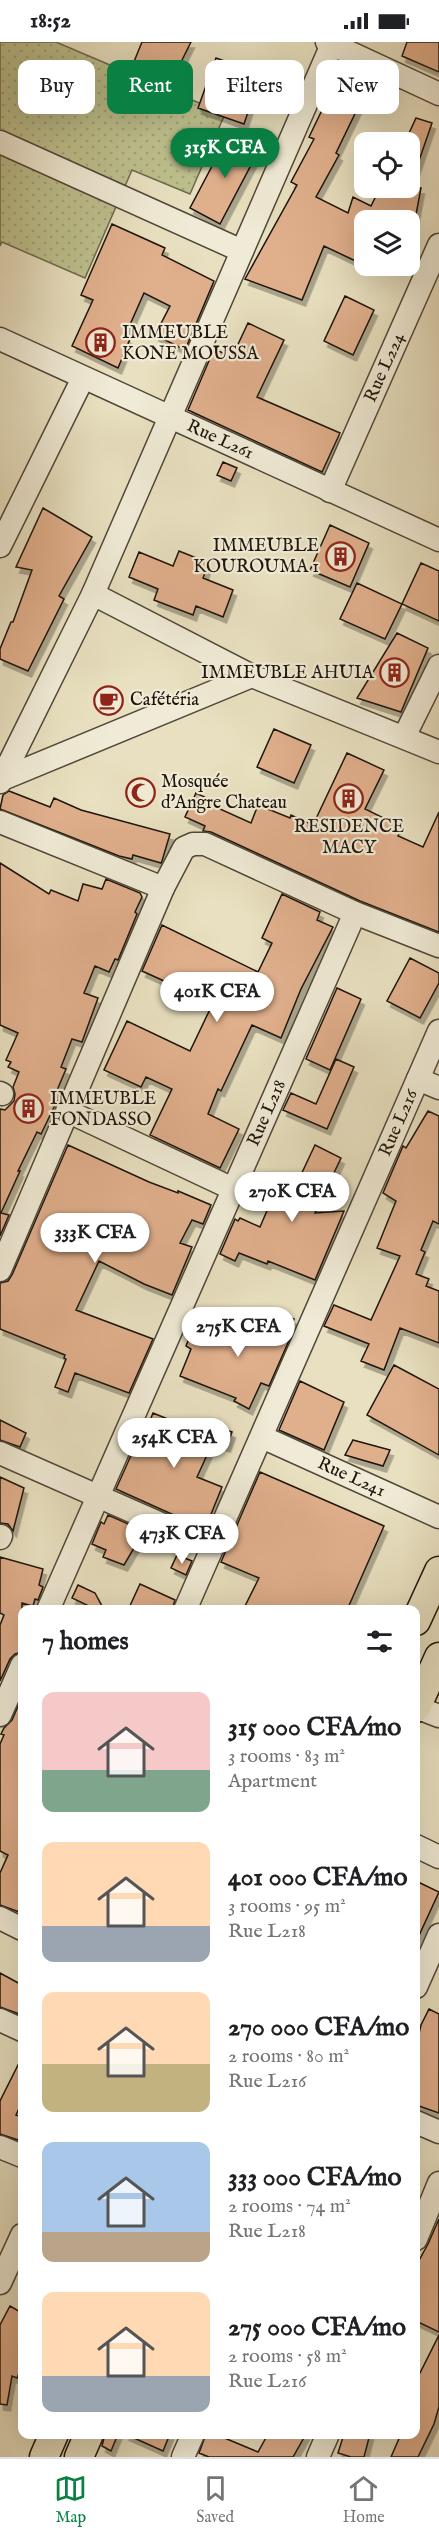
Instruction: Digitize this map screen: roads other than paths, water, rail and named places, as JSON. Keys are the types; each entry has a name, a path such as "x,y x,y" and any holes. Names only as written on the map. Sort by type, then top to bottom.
{"main road":[{"path":"420,1612 439,1570"},
{"path":"420,1698 439,1657"},
{"path":"44,2457 52,2439"},
{"path":"79,2457 87,2439"}],"street":[{"path":"1,780 93,594 171,418 330,43 439,94"},
{"path":"0,142 242,250"},
{"name":"Rue L224","path":"330,491 439,245"},
{"name":"Rue L261","path":"0,339 439,540"},
{"path":"0,546 83,378"},
{"path":"93,594 252,676 439,752"},
{"path":"404,737 439,666"},
{"path":"1,780 252,676"},
{"path":"0,822 162,888"},
{"path":"0,1270 162,888 184,848 193,844 205,844 355,913 439,946"},
{"name":"Rue L218","path":"50,1605 355,913"},
{"name":"Rue L216","path":"187,1605 439,1031"},
{"path":"418,1078 439,1088"},
{"path":"67,1111 232,1190"},
{"name":"Rue L241","path":"262,1437 439,1517"},
{"path":"0,1453 213,1547"},
{"path":"0,1715 18,1674"},
{"path":"420,1709 439,1716"},
{"path":"420,1848 439,1857"},
{"path":"0,1918 18,1927"},
{"path":"425,1984 439,1935"},
{"path":"0,2020 18,2028"},
{"path":"420,2123 439,2132"},
{"path":"0,2147 18,2154"},
{"path":"420,2229 439,2183"},
{"path":"0,2283 18,2244"},
{"path":"183,2457 191,2439"},
{"path":"318,2457 326,2439"}],"place":[{"name":"IMMEUBLE KONE MOUSSA","path":"101,343"},
{"name":"IMMEUBLE KOUROUMA 1","path":"340,556"},
{"name":"IMMEUBLE AHUIA","path":"395,673"},
{"name":"Cafétéria","path":"109,700"},
{"name":"Mosquée d'Angre Chateau","path":"140,792"},
{"name":"RESIDENCE MACY","path":"349,798"},
{"name":"IMMEUBLE FONDASSO","path":"29,1109"}]}
